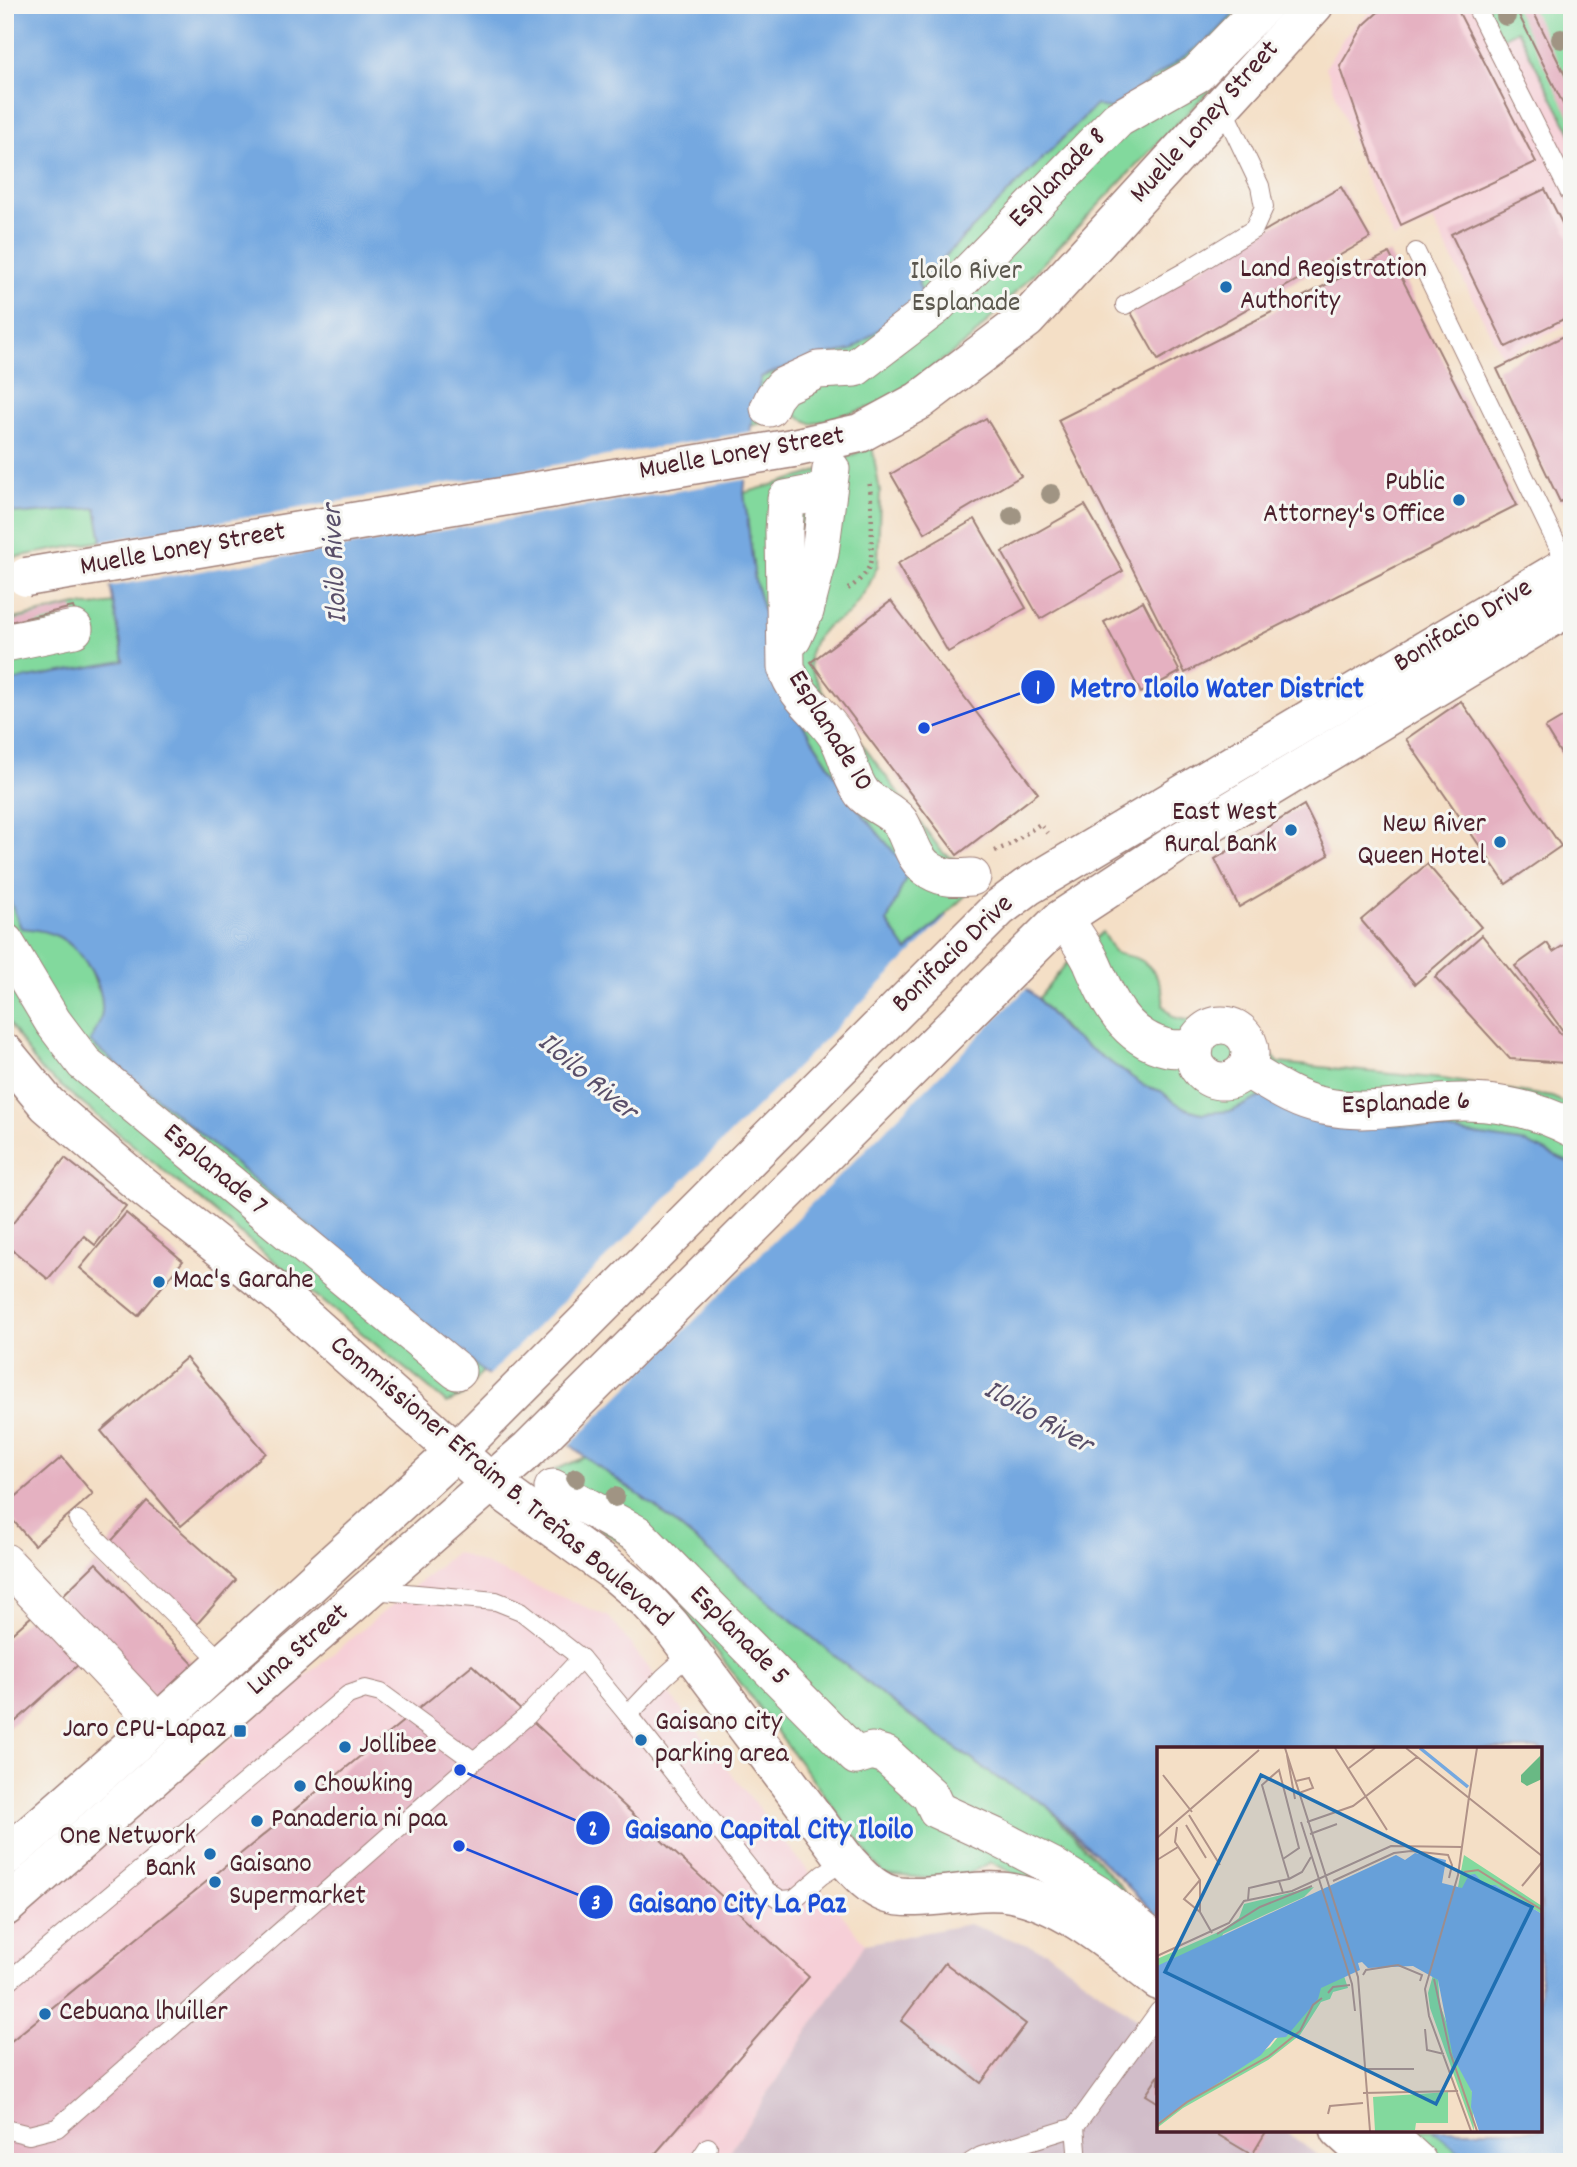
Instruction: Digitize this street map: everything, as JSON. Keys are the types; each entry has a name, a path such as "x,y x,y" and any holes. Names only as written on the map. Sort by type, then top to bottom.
{"main road":[{"name":"Muelle Loney Street","path":"16,580 793,448 860,433 919,401 1027,319 1314,5"},
{"name":"Bonifacio Drive","path":"495,1415 999,908 1027,887 1569,564"},
{"name":"Bonifacio Drive","path":"529,1449 1060,920 1179,842 1572,605"},
{"name":"Commissioner Efraim B. Treñas Boulevard","path":"5,1053 47,1104 141,1185 280,1295 491,1483 615,1573 647,1600 691,1652 846,1860 867,1882 889,1894 917,1896 973,1891 1012,1893 1058,1909 1100,1936 1157,1979"},
{"name":"Luna Street","path":"5,1857 224,1664 495,1415"},
{"name":"Luna Street","path":"5,1907 529,1449"},
{"path":"1342,2132 1375,2162"}],"street":[{"name":"Esplanade 8","path":"776,397 818,370 855,368 935,307 1118,119 1197,74 1264,5"},
{"name":"Esplanade 10","path":"787,652 805,611 820,554 829,480 786,499 783,531 786,667 791,682 800,696 836,735 862,793 897,819 915,855 930,871 952,879 972,877"},
{"path":"5,643 74,629"},
{"name":"Esplanade 6","path":"1074,933 1090,960 1106,998 1138,1035 1169,1048 1195,1048 1197,1040 1210,1027 1228,1026 1236,1029 1248,1042 1250,1060 1246,1069 1308,1103 1323,1107 1373,1111 1444,1102 1490,1103 1533,1111 1572,1128"},
{"name":"Esplanade 7","path":"5,942 53,1022 84,1063 457,1371"},
{"name":"Esplanade 5","path":"553,1488 637,1534 856,1756 872,1751 886,1755 930,1795 937,1810 1052,1866 1099,1895 1157,1942"},
{"path":"5,1562 158,1723"},
{"path":"1385,2132 1418,2162"}],"lane":[{"path":"1475,5 1522,118 1572,197"},
{"path":"1125,305 1254,229 1265,207 1260,186 1222,106"},
{"path":"1416,252 1545,522 1569,564"},
{"path":"78,1520 224,1664"},
{"path":"369,1590 496,1601 522,1611 581,1658 767,1891 781,1900 793,1899 822,1875 846,1860"},
{"path":"628,1715 691,1652"},
{"path":"5,2129 29,2135 57,2128 527,1716 581,1658"},
{"path":"5,1984 348,1695 365,1689 381,1693 474,1761"},
{"path":"971,2162 1075,2127 1157,2014"},
{"path":"1075,2127 1077,2162"}],"shaded area":[{"path":"1377,5 1572,5 1572,322 1502,356 1433,221 1394,239 1365,176 1326,67 1344,37"},
{"path":"456,1552 609,1617 865,1944 723,2162 5,2162 5,1924"},
{"path":"969,1924 1047,1952 1157,2034 1157,2132 1287,2132 1326,2162 723,2162 865,1944"}],"green space":[{"name":"Iloilo River Esplanade","path":"1201,5 1294,5 970,340 882,404 812,424 795,415 751,426 761,377 810,358 922,294 918,283 1096,105"},
{"path":"1484,5 1572,5 1572,135 1517,30 1501,39"},
{"path":"5,391 96,508 102,541 5,559"},
{"path":"872,446 880,492 878,565 868,587 849,614 826,627 815,640 809,656 810,667 830,706 859,740 943,853 970,867 968,893 907,952 887,922 842,785 791,706 755,581 744,493 810,474"},
{"path":"114,603 124,661 76,950 91,970 98,989 483,1371 462,1396 447,1403 39,1068 5,1017 5,621 77,605"},
{"path":"1102,932 1114,952 1136,958 1153,971 1162,991 1163,1005 1173,1017 1189,1020 1209,1011 1223,1010 1234,1013 1251,1026 1279,1063 1443,1079 1552,1097 1572,1106 1572,1207 1148,1123 1038,999 1066,964"},
{"path":"585,1457 653,1505 884,1697 999,1779 1045,1804 1147,1919 1152,1912 1157,1912 1157,1958 1119,1928 991,1862 954,1881 883,1874 715,1649 628,1548 536,1485 557,1469"},
{"path":"1373,2132 1458,2132 1499,2162 1405,2162"}],"water":[{"name":"Iloilo River","path":"5,5 1243,5 1213,36 1110,109 1096,105 918,283 923,295 852,350 810,358 761,377 751,426 744,493 755,581 791,706 852,802 909,870 887,922 907,951 946,915 1038,999 1066,1032 1145,1086 1161,1091 1187,1109 1202,1113 1232,1111 1264,1095 1380,1124 1416,1126 1527,1143 1572,1164 1572,2162 1471,2162 1435,2132 1542,2132 1542,1747 1157,1747 1157,1915 1045,1804 999,1779 884,1697 653,1505 585,1457 90,1042 99,1023 102,1001 90,968 76,950 59,937 21,928 5,889 5,682 124,661 96,508 26,514 5,511"}],"pier":[{"path":"754,431 749,479 107,587 99,542"},
{"path":"950,914 1029,986 568,1447 486,1378"}],"building":[{"path":"1386,5 1455,5 1536,162 1401,225 1375,168 1340,66 1364,25"},
{"path":"1514,5 1530,5 1572,89 1572,122"},
{"name":"Land Registration Authority","path":"1341,187 1370,238 1158,360 1129,309"},
{"path":"1545,189 1572,243 1572,315 1506,347 1451,234"},
{"path":"1389,253 1517,505 1185,673 1058,420"},
{"path":"1572,332 1572,496 1560,502 1497,369"},
{"path":"986,418 1021,476 925,533 891,474"},
{"path":"1085,505 1123,571 1040,619 1002,552"},
{"path":"975,519 1026,608 948,652 897,564"},
{"path":"891,601 1038,793 957,855 811,662"},
{"path":"1143,601 1180,672 1141,693 1104,622"},
{"path":"73,607 76,615 5,632 5,623"},
{"path":"1461,701 1561,846 1506,884 1406,739"},
{"path":"1572,712 1572,772 1545,728"},
{"path":"1304,805 1329,855 1239,907 1215,859"},
{"path":"1427,864 1481,927 1415,984 1361,920"},
{"path":"1482,935 1572,1048 1572,1057 1565,1063 1510,1059 1435,977"},
{"path":"1572,940 1572,1043 1515,966 1547,943 1553,952"},
{"path":"65,1158 126,1206 95,1245 84,1236 48,1279 5,1244 5,1233"},
{"path":"126,1213 183,1261 138,1316 80,1268"},
{"path":"186,1358 266,1453 181,1526 101,1431"},
{"path":"62,1457 93,1494 34,1545 5,1511 5,1506"},
{"path":"147,1501 236,1580 197,1624 108,1545"},
{"path":"96,1563 199,1670 161,1706 60,1598"},
{"path":"33,1615 78,1665 5,1731 5,1640"},
{"path":"472,1665 809,1977 648,2162 5,2162 5,2046"},
{"path":"945,1963 1026,2024 981,2083 901,2021"},
{"path":"1157,2078 1157,2102 1146,2095"},
{"path":"1213,2132 1266,2132 1252,2155"}],"place":[{"name":"Land Registration Authority","path":"1226,287"},
{"name":"Public Attorney's Office","path":"1459,500"},
{"name":"Metro Iloilo Water District","path":"924,728"},
{"name":"East West Rural Bank","path":"1291,830"},
{"name":"New River Queen Hotel","path":"1500,842"},
{"name":"Mac's Garahe","path":"159,1282"},
{"name":"Jaro CPU-Lapaz","path":"240,1731"},
{"name":"Gaisano city parking area","path":"641,1740"},
{"name":"Jollibee","path":"345,1747"},
{"name":"Gaisano Capital City Iloilo","path":"460,1770"},
{"name":"Chowking","path":"300,1786"},
{"name":"Panaderia ni paa","path":"257,1821"},
{"name":"Gaisano City La Paz","path":"459,1846"},
{"name":"One Network Bank","path":"210,1854"},
{"name":"Gaisano Supermarket","path":"215,1882"},
{"name":"Cebuana lhuiller","path":"45,2014"}]}
